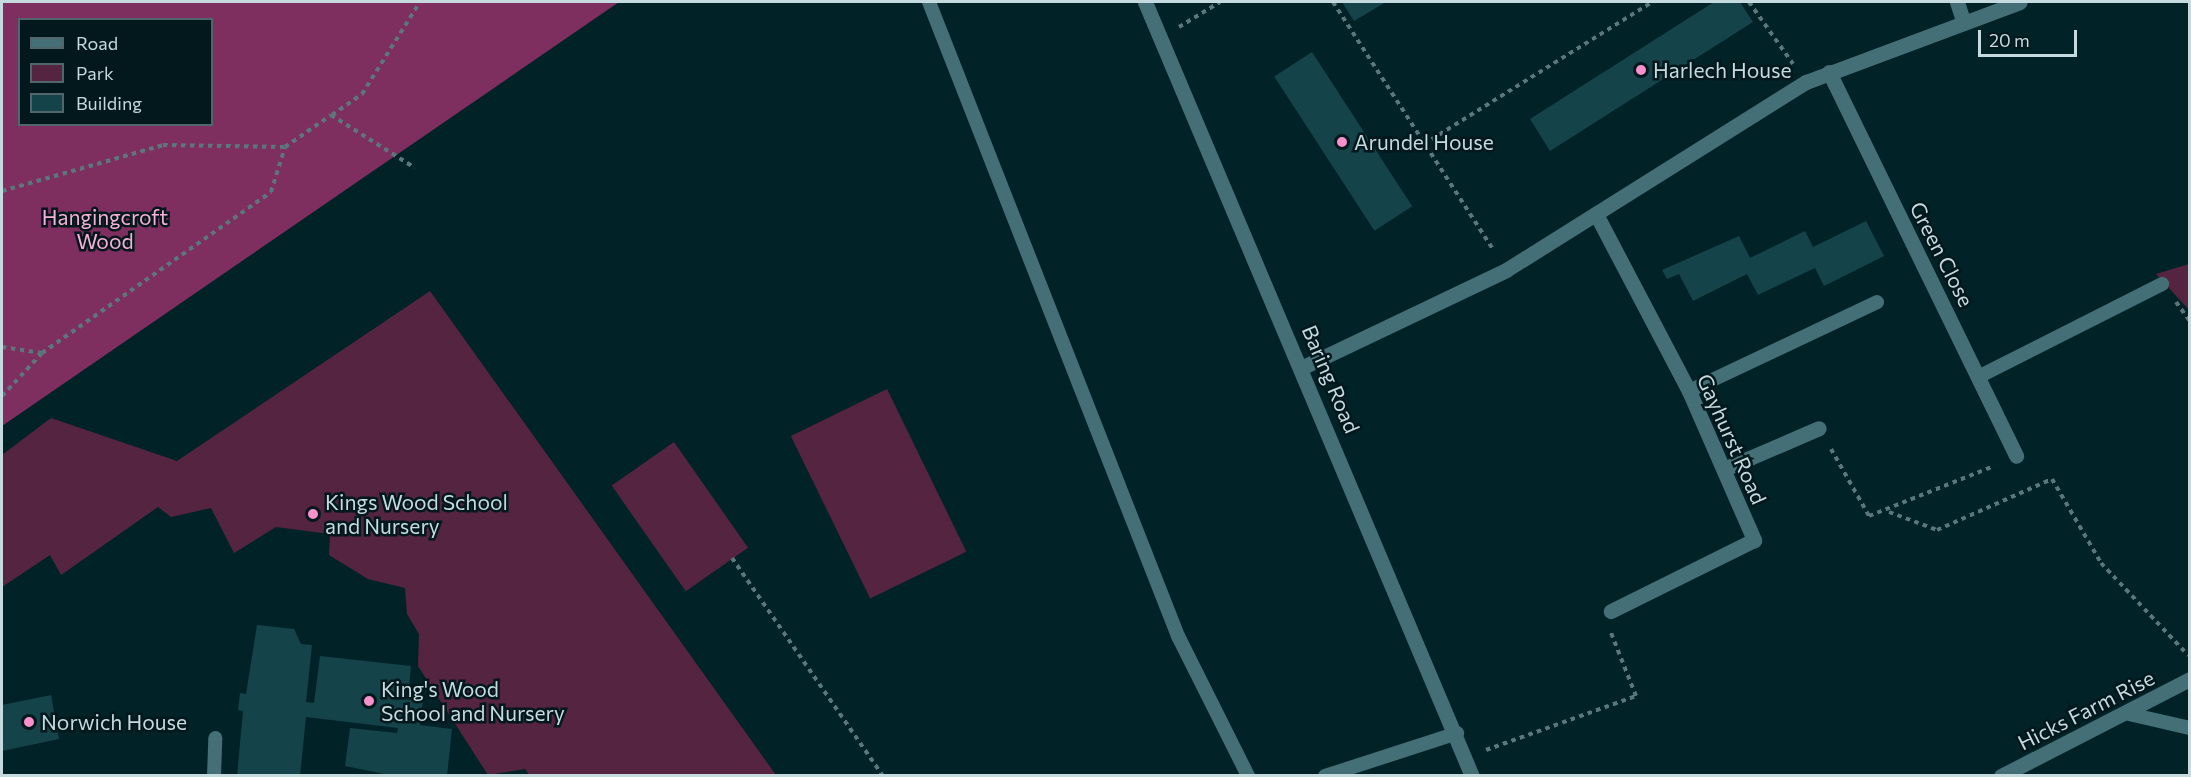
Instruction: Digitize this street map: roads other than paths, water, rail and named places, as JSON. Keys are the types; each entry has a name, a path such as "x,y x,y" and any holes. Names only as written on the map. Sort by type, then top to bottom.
{"street":[{"name":"Baring Road","path":"1145,2 1303,367 1457,733 1472,776"},
{"path":"1957,2 1963,20"},
{"path":"1303,367 1506,270 1829,72 1963,20 2020,2"},
{"name":"Green Close","path":"1829,72 1980,376 2016,456"},
{"name":"Gayhurst Road","path":"1596,214 1689,391 1754,540 1611,611"},
{"path":"1724,469 1819,428"},
{"name":"Hicks Farm Rise","path":"2001,776 2130,714 2190,679"}],"lane":[{"path":"929,2 1178,636 1248,776"},
{"path":"1980,376 2162,284"},
{"path":"1689,391 1877,302"},
{"path":"2130,714 2190,728"},
{"path":"1325,776 1457,733"},
{"path":"214,776 215,738"}],"place":[{"name":"Harlech House","path":"1641,70"},
{"name":"Arundel House","path":"1342,142"},
{"name":"Kings Wood School and Nursery","path":"313,514"},
{"name":"King's Wood School and Nursery","path":"369,701"},
{"name":"Norwich House","path":"29,722"}],"park label":[{"name":"Hangingcroft Wood","path":"105,229"}]}
